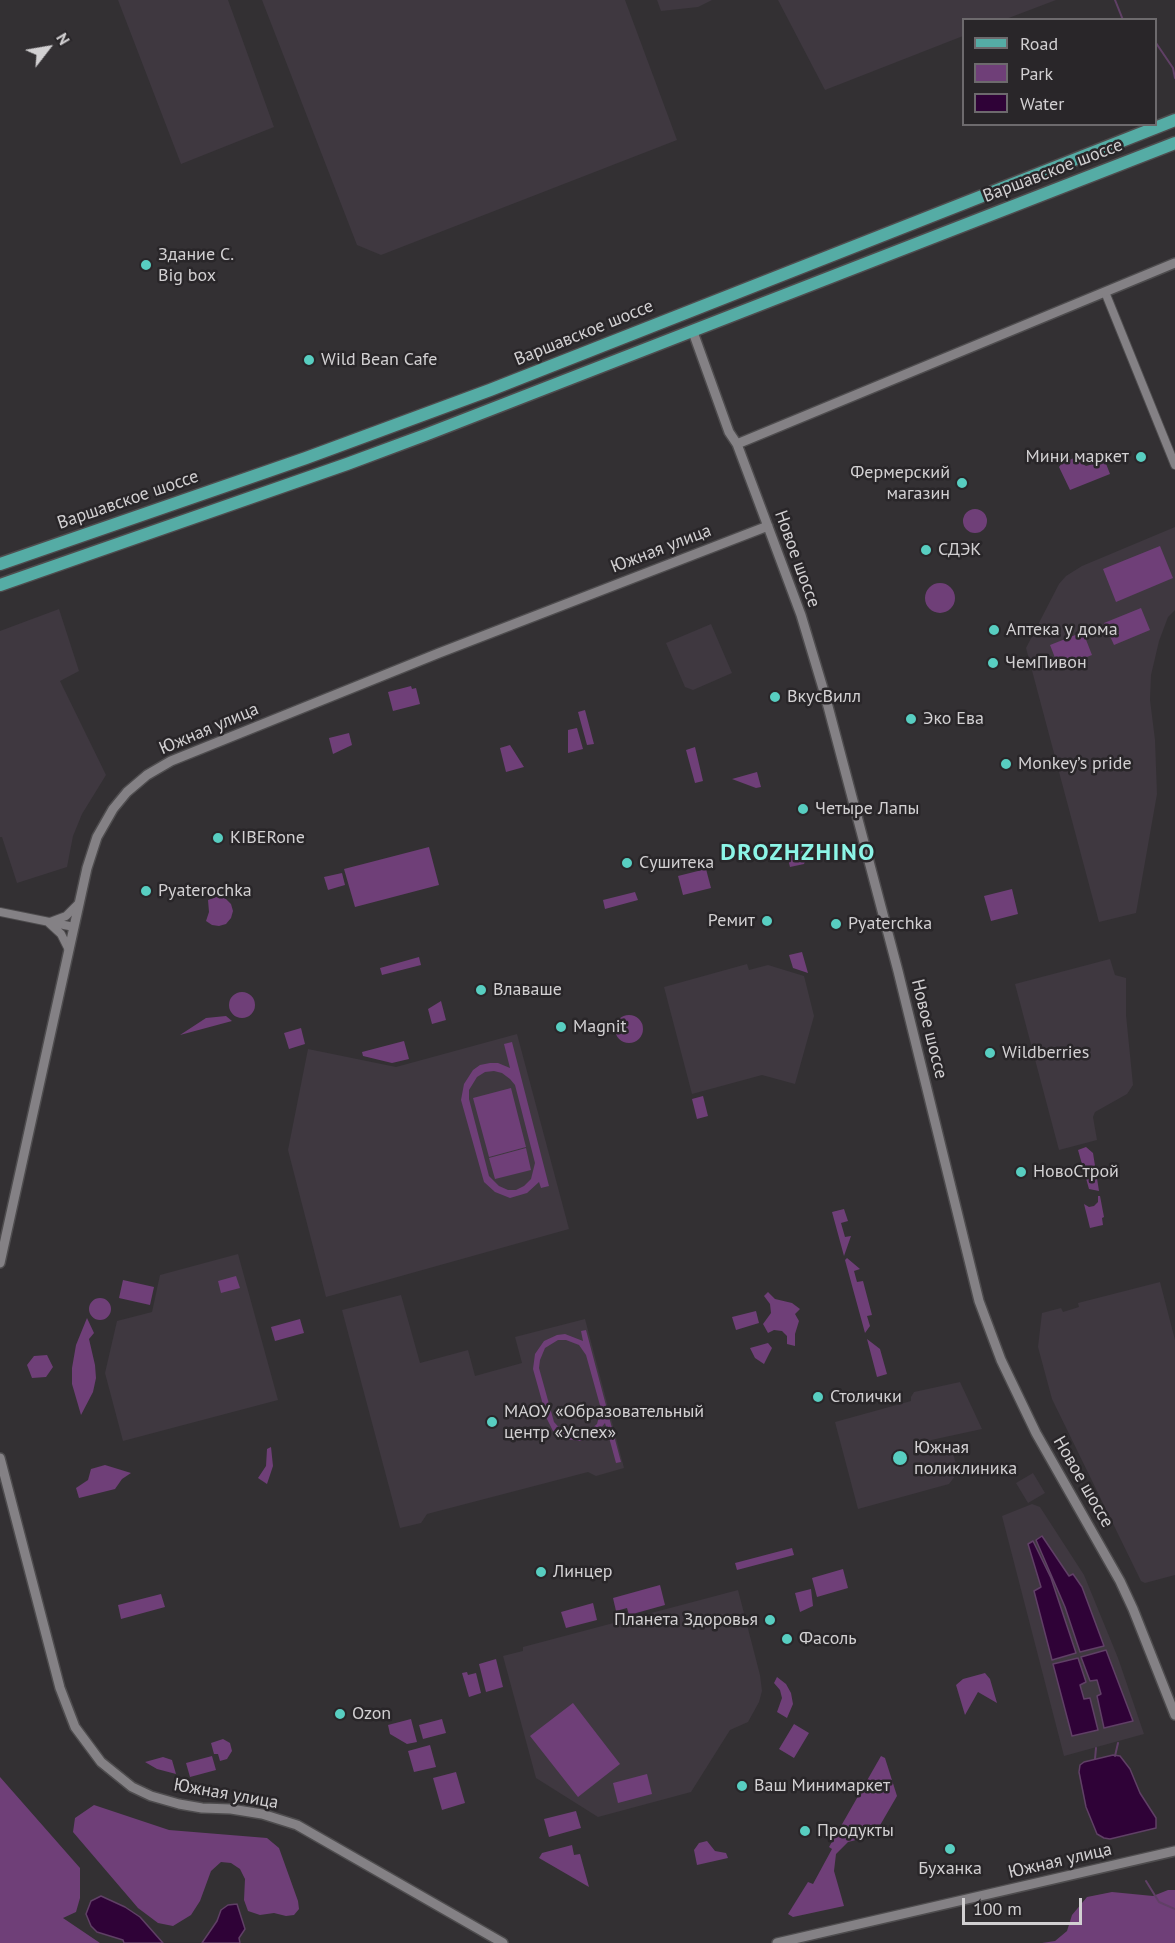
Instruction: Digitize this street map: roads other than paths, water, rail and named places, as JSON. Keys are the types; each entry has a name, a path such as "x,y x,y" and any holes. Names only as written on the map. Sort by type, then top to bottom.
{"main road":[{"name":"Варшавское шоссе","path":"0,564 306,458 490,390 1175,120"},
{"name":"Варшавское шоссе","path":"0,585 358,460 693,332 1175,143"}],"street":[{"path":"737,444 1175,263"},
{"path":"1105,292 1175,465"},
{"name":"Новое шоссе","path":"693,332 729,432 737,444 801,615 825,695 898,971 979,1301 1001,1360 1036,1433 1129,1600 1175,1716"},
{"name":"Южная улица","path":"0,1263 93,845 113,809 127,792 147,775 171,761 439,653 768,526"},
{"path":"48,922 66,916 80,901"},
{"path":"0,912 74,927"},
{"path":"48,922 61,934 69,950"},
{"name":"Южная улица","path":"0,1458 60,1688 75,1727 101,1762 132,1787 151,1796 178,1804 262,1814 297,1825 503,1943"},
{"name":"Южная улица","path":"777,1943 1175,1851"}],"water":[{"path":"1042,1536 1069,1576 1073,1574 1082,1587 1104,1646 1080,1652 1065,1607 1036,1540"},
{"path":"1033,1541 1051,1578 1076,1653 1052,1660 1034,1591 1041,1587 1028,1544"},
{"path":"1106,1650 1133,1721 1104,1728 1097,1696 1101,1694 1097,1680 1090,1681 1081,1657"},
{"path":"1078,1658 1086,1682 1080,1685 1084,1699 1090,1698 1098,1730 1072,1736 1053,1664"},
{"path":"1113,1755 1120,1756 1130,1769 1140,1793 1156,1818 1156,1828 1110,1839 1097,1834 1086,1807 1079,1772 1080,1765"},
{"path":"101,1896 140,1917 163,1943 124,1943 123,1940 97,1932 91,1926 86,1914 91,1901"},
{"path":"237,1904 245,1929 239,1938 240,1943 202,1943 217,1921 221,1910 228,1905"}],"waterway":[{"path":"1115,0 1122,18"},
{"path":"1157,44 1173,68 1175,78"},
{"path":"1115,1756 1118,1743"},
{"path":"1095,1759 1096,1748"},
{"path":"1146,1881 1159,1902 1175,1909"}],"place":[{"name":"Здание C. Big box","path":"146,265"},
{"name":"Wild Bean Cafe","path":"309,360"},
{"name":"Мини маркет","path":"1141,457"},
{"name":"Фермерский магазин","path":"962,483"},
{"name":"СДЭК","path":"926,550"},
{"name":"Аптека у дома","path":"994,630"},
{"name":"ЧемПивон","path":"993,663"},
{"name":"ВкусВилл","path":"775,697"},
{"name":"Эко Ева","path":"911,719"},
{"name":"Monkey’s pride","path":"1006,764"},
{"name":"Четыре Лапы","path":"803,809"},
{"name":"KIBERone","path":"218,838"},
{"name":"Сушитека","path":"627,863"},
{"name":"Pyaterochka","path":"146,891"},
{"name":"Ремит","path":"767,921"},
{"name":"Pyaterchka","path":"836,924"},
{"name":"Влаваше","path":"481,990"},
{"name":"Magnit","path":"561,1027"},
{"name":"Wildberries","path":"990,1053"},
{"name":"НовоСтрой","path":"1021,1172"},
{"name":"Столички","path":"818,1397"},
{"name":"МАОУ «Образовательный центр «Успех»","path":"492,1422"},
{"name":"Южная поликлиника","path":"900,1458"},
{"name":"Линцер","path":"541,1572"},
{"name":"Планета Здоровья","path":"770,1620"},
{"name":"Фасоль","path":"787,1639"},
{"name":"Ozon","path":"340,1714"},
{"name":"Ваш Минимаркет","path":"742,1786"},
{"name":"Продукты","path":"805,1831"},
{"name":"Буханка","path":"950,1849"}],"district":[{"name":"DROZHZHINO","path":"798,853"}]}
